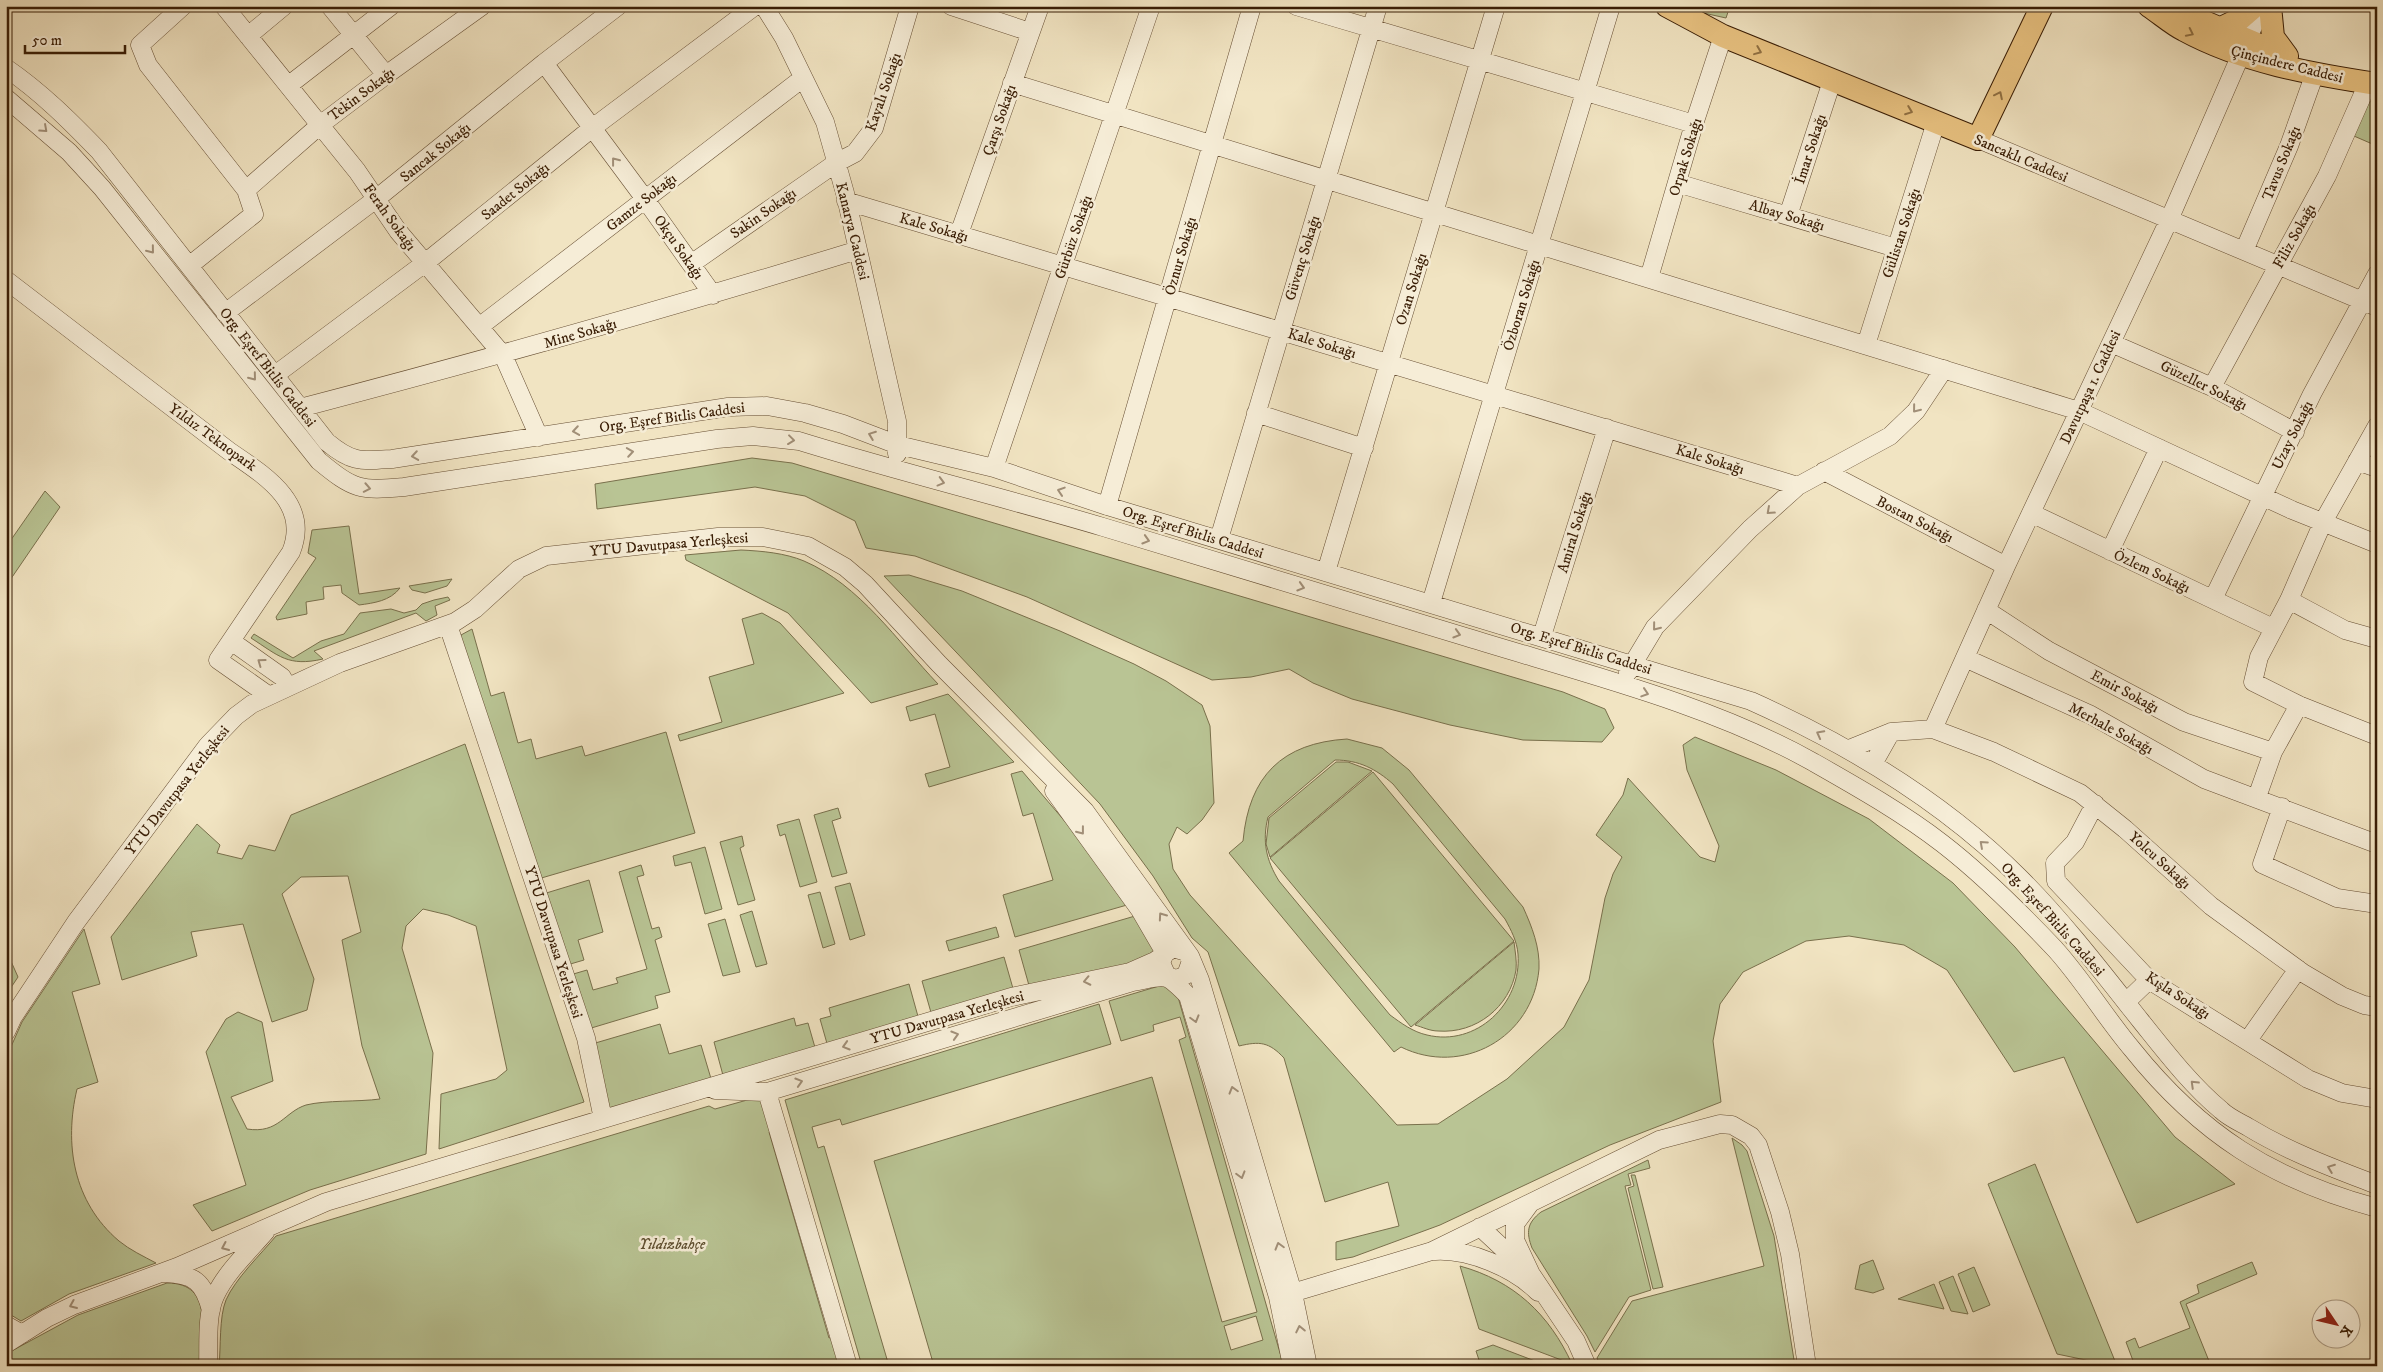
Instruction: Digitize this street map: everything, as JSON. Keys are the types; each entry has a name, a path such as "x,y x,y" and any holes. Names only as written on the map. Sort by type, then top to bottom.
{"main road":[{"name":"Sancaklı Caddesi","path":"1667,6 1723,36 1978,139"},
{"path":"1978,139 2042,6"},
{"name":"Çinçindere Caddesi","path":"2149,6 2183,30 2374,80"},
{"name":"Çinçindere Caddesi","path":"2178,6 2195,18 2219,28 2244,47 2315,73 2374,80"},
{"path":"2219,28 2240,19 2255,6"},
{"path":"2270,6 2273,36 2287,56"}],"street":[{"path":"184,6 140,45 148,65 246,190 254,214 189,266"},
{"name":"Ferah Sokağı","path":"224,6 320,125 398,231 503,355 539,437"},
{"path":"248,36 284,6"},
{"path":"330,6 386,74"},
{"path":"289,85 391,6"},
{"name":"Tekin Sokağı","path":"246,190 320,125 386,74 482,6"},
{"name":"Sancak Sokağı","path":"226,313 376,199 544,63 618,6"},
{"name":"Saadet Sokağı","path":"275,375 425,263 591,129 754,6"},
{"name":"Kanarya Caddesi","path":"764,6 825,122 858,250 897,421 898,445 894,469"},
{"name":"Kayalı Sokağı","path":"836,162 855,153 874,128 910,6"},
{"path":"951,6 981,11 1030,32"},
{"name":"Çarşı Sokağı","path":"959,234 1040,6"},
{"name":"Gürbüz Sokağı","path":"994,468 1151,6"},
{"name":"Öznur Sokağı","path":"1108,506 1252,6"},
{"path":"1296,6 1694,124"},
{"name":"Güvenç Sokağı","path":"1218,539 1378,6"},
{"name":"Ozan Sokağı","path":"1326,572 1496,6"},
{"name":"Özboran Sokağı","path":"1431,603 1611,6"},
{"name":"Davutpaşa 1. Caddesi","path":"1933,729 2006,566 2169,220 2262,6"},
{"name":"Orpak Sokağı","path":"1649,278 1694,124 1723,36"},
{"name":"Okçu Sokağı","path":"544,63 591,129 645,199 713,295"},
{"name":"Org. Eşref Bitlis Caddesi","path":"6,68 65,116 99,151 327,442 345,457 366,461 539,437 728,407 767,406 804,412 898,445 994,468 1108,506 1542,636 1751,701 1848,749 1911,788 1969,831 2021,878 2126,1002 2182,1072 2222,1111 2270,1140 2316,1162 2377,1185"},
{"name":"Tavus Sokağı","path":"2244,251 2289,146 2315,73"},
{"name":"Gamze Sokağı","path":"480,327 803,78"},
{"name":"Filiz Sokağı","path":"2212,387 2327,176 2374,80"},
{"name":"İmar Sokağı","path":"1788,216 1832,81"},
{"path":"1012,83 2080,411 2262,495 2377,544"},
{"name":"Org. Eşref Bitlis Caddesi","path":"6,98 69,152 102,188 319,461 343,481 369,490 404,487 717,439 753,436 799,441 1099,526 1622,685 1725,720 1809,760 1884,804 1943,844 2001,895 2058,953 2133,1051 2179,1104 2221,1137 2265,1167 2307,1186 2377,1208"},
{"name":"Gülistan Sokağı","path":"1866,345 1936,122"},
{"name":"Sancaklı Caddesi","path":"1978,139 2369,304"},
{"name":"Sakin Sokağı","path":"691,264 836,162"},
{"name":"Albay Sokağı","path":"1677,183 1896,248"},
{"name":"Kale Sokağı","path":"846,201 1798,486"},
{"name":"Mine Sokağı","path":"300,408 503,355 713,295 858,250"},
{"name":"Uzay Sokağı","path":"2213,599 2312,394 2369,304 2377,274"},
{"name":"Yıldız Teknopark","path":"6,280 228,451 262,474 288,502 296,522 295,543 218,660 268,695"},
{"name":"Güzeller Sokağı","path":"2111,343 2212,387 2295,432"},
{"path":"1622,685 1631,663 1655,627 1750,529 1798,486 1890,436 1916,411 1944,369"},
{"path":"1256,413 1364,448"},
{"path":"2377,426 2324,522 2289,600 2259,657 2253,682 2299,705 2377,736"},
{"name":"Amiral Sokağı","path":"1542,636 1607,428"},
{"path":"2110,551 2159,448"},
{"path":"2357,461 2377,468"},
{"name":"Bostan Sokağı","path":"1824,472 2006,566"},
{"name":"Özlem Sokağı","path":"2031,514 2273,628"},
{"name":"YTU Davutpasa Yerleşkesi","path":"6,1032 76,922 208,745 236,716 268,695 340,662 448,625 469,614 519,569 546,556 718,536 763,537 808,546 827,556 865,584 1034,762 1085,812 1190,956 1200,980 1285,1295 1292,1366"},
{"path":"2289,600 2345,630 2377,639"},
{"name":"Emir Sokağı","path":"1986,610 2049,651 2184,722 2274,752"},
{"name":"YTU Davutpasa Yerleşkesi","path":"448,625 586,1038 603,1119"},
{"path":"231,641 282,677 287,686"},
{"name":"Merhale Sokağı","path":"1965,658 2091,715 2204,779 2282,806 2377,844"},
{"path":"2257,798 2274,752 2299,705"},
{"path":"1848,749 1891,732 1933,729"},
{"name":"Yolcu Sokağı","path":"1933,729 1994,752 2080,793 2125,829 2211,906 2298,970 2342,996 2364,1005 2377,1007"},
{"path":"1873,764 1891,732"},
{"name":"YTU Davutpasa Yerleşkesi","path":"1034,762 1074,821 1140,910 1165,953 1161,968 1188,996 1308,1366"},
{"name":"Kışla Sokağı","path":"2095,804 2075,842 2055,863 2056,881 2149,980 2308,1079 2342,1092 2377,1099"},
{"path":"2282,806 2262,864 2337,898 2377,904"},
{"path":"1165,953 1178,948 1190,956 1189,971 1182,978 1172,978"},
{"name":"YTU Davutpasa Yerleşkesi","path":"6,1344 74,1305 163,1273 326,1202 1011,997 1130,972 1156,961 1165,953"},
{"path":"2248,1040 2298,970"},
{"name":"YTU Davutpasa Yerleşkesi","path":"699,1090 767,1092 1133,982 1162,976 1172,978"},
{"path":"2126,1002 2149,980"},
{"path":"767,1092 848,1366"},
{"path":"1285,1295 1432,1251 1659,1140 1720,1124 1732,1125 1742,1129 1758,1145 1786,1233 1807,1366"},
{"path":"1534,1201 1523,1210 1515,1224 1515,1240 1531,1274 1565,1323 1587,1366"},
{"name":"YTU Davutpasa Yerleşkesi","path":"208,1366 211,1310 215,1296 224,1281 269,1227"},
{"path":"1480,1228 1531,1274"},
{"path":"1432,1251 1445,1250 1464,1254 1513,1274 1535,1289 1565,1323"},
{"name":"YTU Davutpasa Yerleşkesi","path":"163,1273 182,1274 196,1280 207,1293 211,1310"},
{"path":"6,1325 22,1334"}],"green space":[{"path":"1687,6 1730,6 1726,18 1699,12"},
{"path":"2361,100 2377,103 2377,146 2347,133"},
{"path":"752,458 792,463 1563,692 1605,709 1614,728 1602,742 1523,740 1450,725 1352,699 1313,683 1289,669 1251,677 1212,680 1027,597 915,556 866,548 855,521 805,496 755,487 597,509 595,484"},
{"path":"45,491 60,507 6,586 6,547"},
{"path":"349,526 359,594 400,588 387,599 359,605 342,593 341,585 323,587 324,599 306,602 307,614 277,620 276,617 316,558 308,553 312,530"},
{"path":"741,550 789,556 824,571 843,584 877,615 938,684 871,703 788,613 686,560 685,555"},
{"path":"909,575 962,591 1060,631 1134,664 1166,681 1202,705 1210,726 1214,803 1202,820 1187,834 1177,827 1169,844 1173,869 1190,895 1397,1125 1438,1124 1507,1079 1564,1027 1589,980 1605,898 1613,874 1622,857 1596,835 1623,795 1628,778 1700,857 1715,862 1719,846 1687,770 1683,745 1695,737 1776,770 1869,819 1953,883 2015,947 2175,1137 2235,1184 2137,1223 2064,1057 2014,1072 1947,970 1904,945 1849,936 1806,941 1743,972 1720,1004 1713,1041 1721,1102 1610,1145 1440,1225 1353,1257 1336,1260 1336,1242 1399,1226 1388,1182 1325,1202 1284,1058 1274,1049 1264,1044 1239,1046 1208,952 1192,938 1153,876 1100,804 884,576"},
{"path":"452,579 447,586 425,593 412,590 409,586"},
{"path":"448,597 450,600 435,606 437,615 426,621 416,613 314,651 323,659 301,662 292,661 277,655 251,638 254,634 293,658 321,641 344,634 360,613 391,609 404,613 416,610 422,604"},
{"path":"762,613 780,623 844,693 680,741 678,735 722,722 709,677 754,664 742,619"},
{"path":"472,629 491,696 504,692 518,743 531,739 536,759 582,746 585,756 666,732 695,833 538,879 459,641 461,635"},
{"path":"948,694 1014,762 929,787 925,774 950,767 935,714 910,721 906,707"},
{"path":"1347,739 1382,748 1409,770 1523,907 1537,945 1539,969 1534,993 1523,1015 1509,1032 1491,1045 1470,1054 1447,1057 1424,1055 1401,1047 1394,1052 1229,853 1243,841 1253,798 1261,781 1273,767 1287,756 1304,747","holes":["1335,760 1344,760 1367,766 1393,784 1505,919 1515,940 1518,954 1517,972 1512,989 1504,1005 1492,1018 1478,1028 1462,1034 1445,1037 1427,1035 1412,1029 1390,1015 1279,881 1271,866 1265,842 1268,817"]},
{"path":"465,744 584,1102 439,1149 441,1094 496,1079 507,1070 476,926 448,915 423,909 406,926 402,948 433,1053 426,1154 310,1190 212,1231 193,1205 246,1185 206,1052 226,1019 238,1012 262,1022 273,1081 231,1097 247,1129 258,1130 267,1128 306,1105 323,1102 380,1099 362,1046 342,940 361,932 348,876 301,877 282,894 314,979 307,1010 272,1022 243,924 191,932 197,956 122,980 111,937 197,824 220,845 217,853 242,859 249,845 275,851 291,815"},
{"path":"1336,762 1348,762 1372,771 1270,857 1266,844 1269,818"},
{"path":"1022,771 1068,825 1127,905 1015,937 1003,895 1053,880 1033,813 1023,816 1011,774"},
{"path":"1373,772 1514,941 1411,1027 1270,858"},
{"path":"838,808 841,818 832,821 847,873 832,877 814,815"},
{"path":"799,819 817,882 800,887 785,834 780,836 777,825"},
{"path":"742,836 744,846 740,848 755,900 738,905 720,842"},
{"path":"705,847 722,909 705,914 691,862 675,866 673,856"},
{"path":"641,865 644,875 637,877 652,929 659,927 662,937 655,940 670,992 655,996 658,1008 588,1029 570,975 587,970 593,990 618,983 616,978 647,969 619,872"},
{"path":"589,880 603,932 578,940 584,960 567,965 543,894"},
{"path":"850,883 865,935 850,940 835,887"},
{"path":"820,892 835,944 823,948 808,895"},
{"path":"752,911 767,964 756,967 740,915"},
{"path":"1135,916 1157,953 1129,968 1030,989 1019,950"},
{"path":"725,919 740,972 723,976 708,924"},
{"path":"996,927 999,937 949,951 946,941"},
{"path":"84,929 100,984 72,992 98,1082 77,1089 72,1130 72,1151 76,1171 91,1209 103,1226 123,1244 156,1263 69,1294 21,1321 6,1312 6,1058 22,1022"},
{"path":"1514,942 1516,970 1512,983 1507,996 1489,1016 1478,1023 1452,1031 1435,1031 1415,1025"},
{"path":"6,950 18,977 6,995"},
{"path":"1004,957 1014,992 932,1016 922,981"},
{"path":"909,984 919,1020 828,1047 820,1019 831,1016 829,1008"},
{"path":"1159,986 1165,986 1178,997 1282,1360 1264,1366 934,1366 874,1161 1152,1077 1222,1322 1257,1312 1179,1040 1186,1037 1180,1017 1153,1025 1154,1031 1121,1041 1109,1001","holes":["1256,1316 1263,1340 1231,1350 1224,1326"]},
{"path":"1099,1004 1111,1044 842,1125 840,1119 812,1127 818,1148 824,1146 889,1366 862,1366 785,1100"},
{"path":"794,1018 796,1026 808,1023 816,1051 724,1079 714,1042"},
{"path":"660,1024 669,1054 701,1045 712,1082 607,1114 592,1044"},
{"name":"Yıldızbahçe","path":"762,1097 773,1131 769,1132 829,1338 837,1336 845,1366 219,1366 221,1323 226,1300 242,1275 276,1236 709,1106 715,1109"},
{"path":"1732,1138 1747,1151 1774,1236 1795,1366 1600,1366 1597,1358 1632,1301 1764,1266"},
{"path":"1648,1160 1650,1168 1628,1174 1631,1185 1625,1186 1651,1290 1629,1297 1595,1352 1532,1248 1529,1237 1530,1224 1541,1212"},
{"path":"2035,1164 2117,1366 2100,1366 2100,1363 2057,1354 1988,1184"},
{"path":"1631,1175 1635,1175 1663,1287 1653,1289 1628,1188 1634,1186"},
{"path":"1873,1260 1884,1289 1873,1293 1855,1289 1860,1265"},
{"path":"2252,1262 2257,1274 2186,1304 2211,1366 2135,1366 2126,1342 2135,1338 2139,1348 2190,1328 2180,1302 2199,1293 2197,1285"},
{"path":"1460,1266 1479,1272 1497,1281 1513,1290 1528,1302 1552,1330 1572,1364 1479,1329"},
{"path":"1974,1267 1990,1305 1973,1312 1958,1274"},
{"path":"1953,1276 1968,1314 1951,1311 1939,1282"},
{"path":"167,1283 182,1285 193,1291 199,1301 202,1312 202,1325 199,1366 6,1366 6,1354 78,1315"},
{"path":"1934,1284 1944,1309 1898,1299"},
{"path":"1493,1345 1548,1366 1481,1366 1476,1351"}]}
